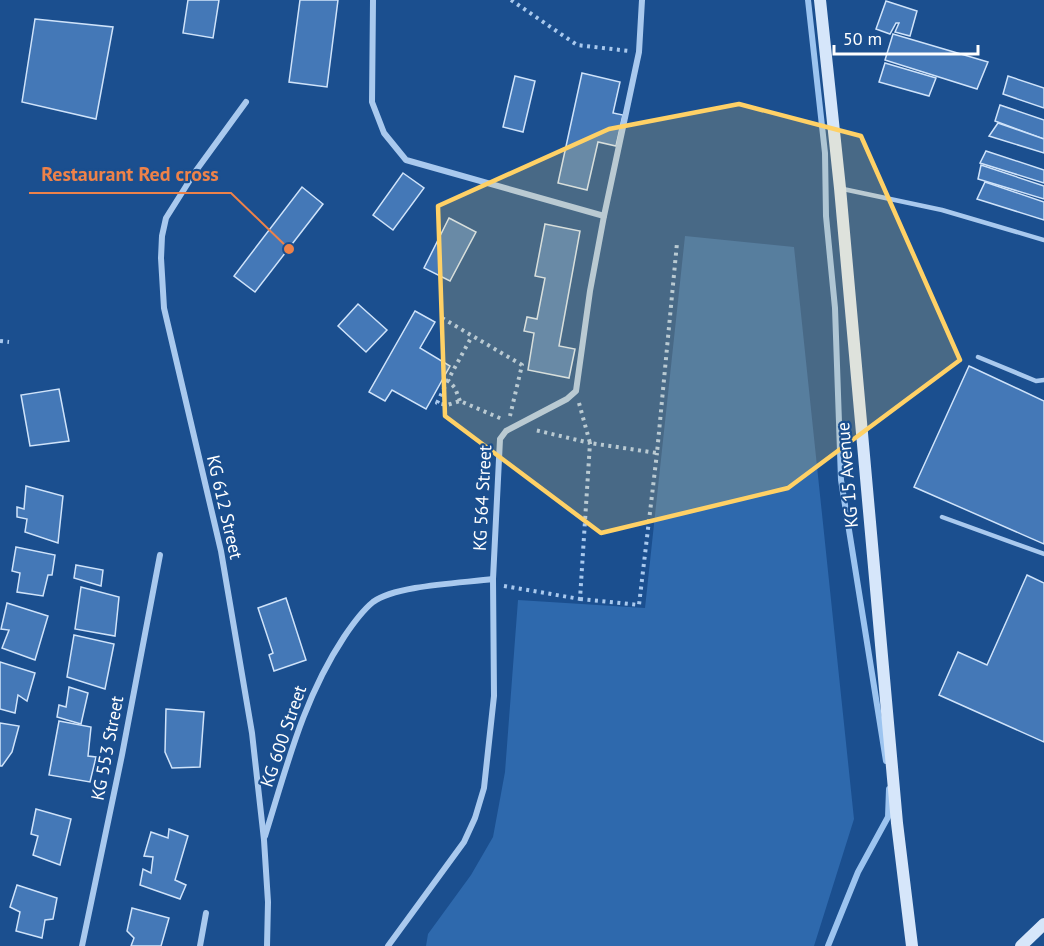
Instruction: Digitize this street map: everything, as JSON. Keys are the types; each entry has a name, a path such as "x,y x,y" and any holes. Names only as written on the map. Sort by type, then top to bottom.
{"main road":[{"name":"KG 15 Avenue","path":"820,0 840,188 897,823 912,946"},
{"path":"1021,946 1044,924"}],"street":[{"path":"373,0 372,102 384,133 406,160 604,216"},
{"path":"576,391 590,291 639,52 642,0"},
{"name":"KG 612 Street","path":"246,102 195,172 166,218 161,258 164,308 225,573 252,733 264,840 268,902 267,946"},
{"name":"KG 564 Street","path":"388,946 464,842 484,788 494,696 493,582 500,439 502,434 567,399 576,391"},
{"name":"KG 553 Street","path":"82,946 122,755 160,555"},
{"name":"KG 600 Street","path":"264,840 304,712 334,652 352,625 374,602 396,592 493,582"},
{"path":"200,946 206,913"}],"lane":[{"path":"840,188 942,210 1044,240"},
{"path":"978,357 1036,381 1044,380"},
{"path":"942,517 1044,554"}],"path":[{"path":"511,0 577,45 639,52"},
{"path":"493,582 580,599 639,605 657,453 677,243"},
{"path":"442,318 522,365 509,422 460,401 447,405 437,403 472,336"},
{"path":"0,341 9,342"},
{"path":"448,380 455,388 460,401"},
{"path":"576,391 590,443 580,599"},
{"path":"518,425 590,443 657,453"}],"highlighted area":[{"path":"739,104 861,136 960,360 788,488 601,533 445,416 438,206 609,129"}],"shaded area":[{"path":"685,236 794,247 854,819 814,946 426,946 428,934 471,875 493,837 505,772 518,600 645,608"}],"building":[{"path":"188,0 219,0 213,38 183,33"},
{"path":"300,0 338,0 327,87 289,82"},
{"path":"886,1 917,11 910,36 895,32 899,23 896,23 890,34 876,29"},
{"path":"35,19 113,27 96,119 22,102"},
{"path":"893,34 988,62 977,89 885,60"},
{"path":"885,63 936,78 929,96 879,82"},
{"path":"582,73 620,82 613,113 623,115 616,146 598,142 587,190 558,183"},
{"path":"515,76 535,81 523,132 503,127"},
{"path":"1008,76 1044,88 1044,108 1003,94"},
{"path":"1000,105 1044,120 1044,139 995,121"},
{"path":"998,123 1044,139 1044,153 989,136"},
{"path":"986,151 1044,170 1044,183 980,163"},
{"path":"981,165 1044,186 1044,199 978,179"},
{"path":"403,173 424,188 393,230 373,215"},
{"path":"985,182 1044,202 1044,220 977,199"},
{"path":"302,187 323,204 255,292 234,276"},
{"path":"449,218 476,232 450,281 424,268"},
{"path":"545,224 580,231 559,346 575,349 569,378 528,370 534,333 524,331 527,317 537,319 545,278 535,276"},
{"path":"358,304 387,330 366,352 338,326"},
{"path":"415,311 435,322 420,348 450,366 426,409 392,390 385,401 369,392"},
{"path":"969,366 1044,401 1044,544 914,487"},
{"path":"59,389 69,441 30,446 21,395"},
{"path":"26,486 63,496 58,543 25,532 27,519 17,517 17,507 24,509"},
{"path":"16,547 55,555 52,575 48,575 43,596 17,592 20,573 12,571"},
{"path":"76,565 103,570 101,586 74,578"},
{"path":"1027,575 1044,583 1044,742 939,695 958,652 987,665"},
{"path":"81,587 119,597 115,636 75,629"},
{"path":"286,598 306,660 274,671 269,655 273,653 258,608"},
{"path":"7,603 48,616 35,660 2,648 9,630 1,629"},
{"path":"74,635 114,644 105,689 67,677"},
{"path":"0,662 35,673 27,701 18,695 15,713 0,709"},
{"path":"69,687 88,693 81,724 57,717 59,705 66,707"},
{"path":"166,709 204,712 200,767 172,768 165,752"},
{"path":"59,721 91,727 88,756 96,757 90,782 49,775"},
{"path":"0,723 19,726 12,752 2,766 0,766"},
{"path":"36,809 71,819 60,865 33,855 38,836 31,834"},
{"path":"169,829 188,836 175,880 186,885 180,899 140,885 143,869 151,873 153,857 144,856 151,832 168,838"},
{"path":"17,885 57,898 53,919 45,920 42,938 16,931 20,912 10,907"},
{"path":"132,908 169,918 161,946 131,946 134,938 127,931"}],"waterway":[{"path":"808,0 825,153 826,216 835,308 841,480 886,761"},
{"path":"828,946 858,872 888,817 889,789"}],"place":[{"name":"Restaurant Red cross","path":"289,249"}]}
